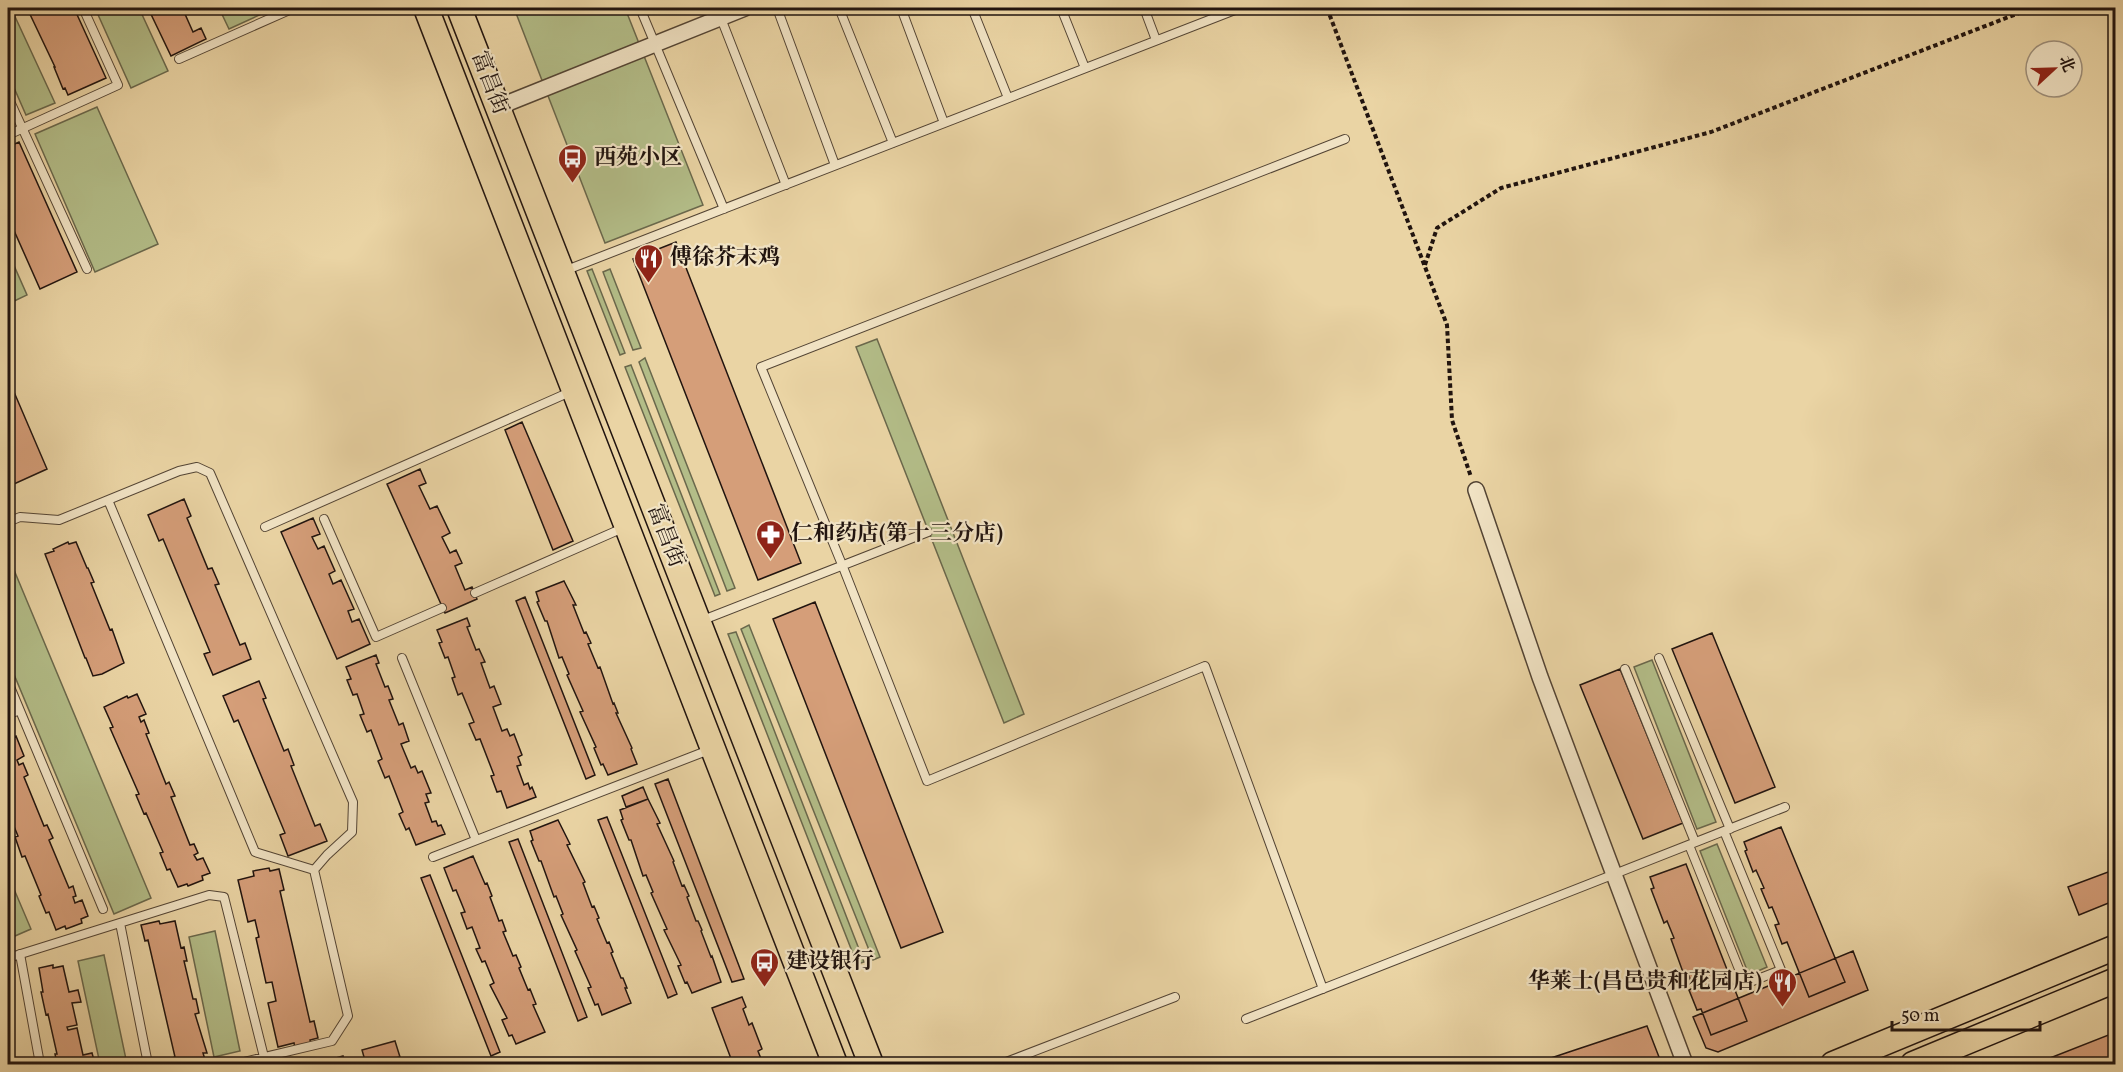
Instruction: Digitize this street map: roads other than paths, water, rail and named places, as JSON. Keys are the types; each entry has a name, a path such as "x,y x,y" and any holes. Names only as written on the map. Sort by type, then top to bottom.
{"main road":[{"name":"富昌街","path":"426,8 835,1065"},
{"name":"富昌街","path":"459,8 871,1065"},
{"path":"1833,1065 2115,947"},
{"path":"1913,1065 2115,980"}],"street":[{"path":"498,107 654,44 719,12 745,8"},
{"path":"1476,490 1540,677 1685,1065"}],"lane":[{"path":"8,135 118,85 82,8"},
{"path":"179,59 294,8"},
{"path":"640,8 724,209"},
{"path":"777,8 835,165"},
{"path":"839,8 893,143"},
{"path":"901,8 944,123"},
{"path":"972,8 1008,98"},
{"path":"1060,8 1085,68"},
{"path":"1144,8 1156,40"},
{"path":"562,272 1156,40 1226,10 1240,8"},
{"path":"719,12 786,185"},
{"path":"8,97 87,269"},
{"path":"1323,989 1205,666 927,781 761,367 1346,139"},
{"path":"265,527 574,390"},
{"path":"8,522 20,517 59,520 178,471 197,466 210,473 353,802 352,832 314,870"},
{"path":"108,500 255,852 314,870"},
{"path":"324,519 376,638 442,608"},
{"path":"475,593 627,526"},
{"path":"698,622 928,532"},
{"path":"402,658 476,840"},
{"path":"1625,669 1745,984 1781,970 1659,658"},
{"path":"8,682 103,909"},
{"path":"8,715 19,710"},
{"path":"433,857 713,748"},
{"path":"1246,1019 1785,807"},
{"path":"235,1065 332,1041 348,1016 314,870"},
{"path":"8,958 208,895 224,897 264,1058"},
{"path":"120,923 148,1065"},
{"path":"20,954 40,1065"},
{"path":"1001,1065 1175,997"}],"place":[{"name":"西苑小区","path":"573,184"},
{"name":"傅徐芥末鸡","path":"649,284"},
{"name":"仁和药店(第十三分店)","path":"770,560"},
{"name":"建设银行","path":"765,988"},
{"name":"华莱士(昌邑贵和花园店)","path":"1783,1008"}]}
